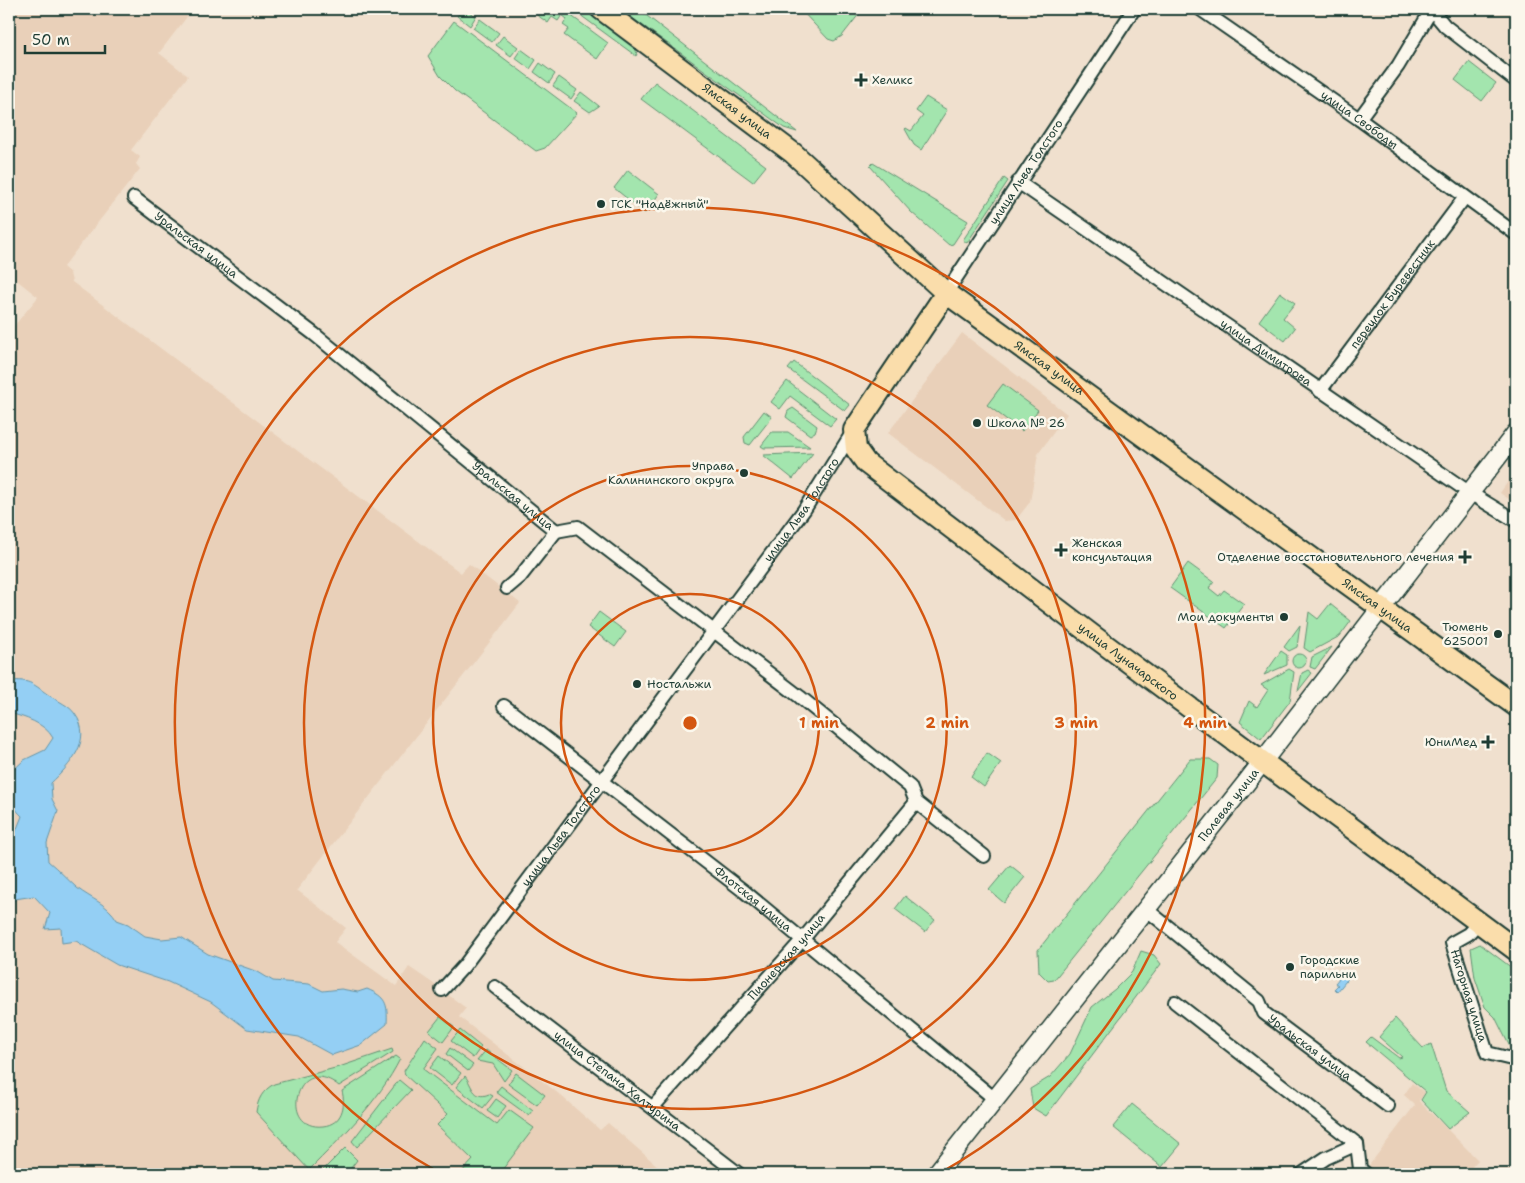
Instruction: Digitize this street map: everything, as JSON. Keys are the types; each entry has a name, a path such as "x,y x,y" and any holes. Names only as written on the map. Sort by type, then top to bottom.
{"main road":[{"name":"Ямская улица","path":"600,9 794,153 946,293 1516,706"},
{"name":"улица Льва Толстого","path":"854,430 946,293"},
{"name":"улица Луначарского","path":"854,430 856,449 866,463 1092,635 1516,950"}],"street":[{"name":"улица Льва Толстого","path":"946,293 1134,9"},
{"name":"улица Свободы","path":"1200,9 1359,119 1516,234"},
{"path":"1359,119 1398,66 1432,9 1445,26 1516,81"},
{"name":"улица Димитрова","path":"1018,182 1470,493 1516,520"},
{"name":"переулок Буревестник","path":"1320,390 1465,197"},
{"name":"Уральская улица","path":"134,198 314,334 556,531 578,527 800,697 910,788 916,802 984,856"},
{"name":"улица Льва Толстого","path":"442,990 464,966 804,510 854,430"},
{"name":"Полевая улица","path":"936,1174 1146,909 1516,433"},
{"path":"507,588 520,577 556,531"},
{"name":"Флотская улица","path":"504,706 746,892 996,1100"},
{"name":"Пионерская улица","path":"653,1108 803,939 916,802"},
{"name":"Уральская улица","path":"1146,909 1259,1001 1264,1013 1388,1106"},
{"name":"Нагорная улица","path":"1480,922 1468,934 1452,943 1487,1053 1516,1060"},
{"name":"улица Степана Халтурина","path":"495,987 740,1174"},
{"path":"1175,1002 1357,1144 1360,1169 1366,1174"},
{"path":"1302,1174 1326,1158 1357,1144"}],"shaded area":[{"path":"9,9 193,9 159,53 188,76 131,150 140,157 136,164 140,169 63,267 70,273 72,282 461,573 469,564 520,603 297,890 346,928 335,942 396,986 409,967 431,982 466,1008 459,1017 559,1094 600,1130 608,1123 667,1174 9,1174 9,327 14,326 38,297 9,274"},
{"name":"Школа № 26","path":"962,333 1067,414 1038,454 1030,502 1016,520 1005,521 888,433"},
{"path":"1516,470 1516,504 1500,493"},
{"path":"1412,1083 1425,1093 1419,1101 1478,1160 1470,1169 1476,1174 1374,1174 1367,1168 1415,1105 1404,1095"}],"green space":[{"path":"463,9 476,16 470,26 457,16"},
{"path":"542,9 562,9 608,43 597,59 564,35 569,29 563,25 567,19 562,15 558,21 552,17 548,23 537,15"},
{"path":"572,9 583,9 635,47 636,56"},
{"path":"620,9 638,9 797,132 784,128"},
{"path":"800,9 863,9 842,36 834,41 828,39"},
{"path":"480,19 499,33 492,42 473,28"},
{"path":"454,21 577,113 545,148 536,151 455,91 440,76 428,56"},
{"path":"503,36 518,47 511,56 496,45"},
{"path":"521,49 536,60 530,69 515,58"},
{"path":"1469,62 1496,83 1482,101 1455,80"},
{"path":"540,63 555,74 549,83 534,72"},
{"path":"559,77 577,90 571,99 553,86"},
{"path":"655,82 766,166 753,182 641,99"},
{"path":"581,92 599,106 590,112 574,101"},
{"path":"926,97 947,110 921,150 914,145 905,129 911,131 923,116 916,111"},
{"path":"873,163 968,221 953,244 949,245 911,212 870,166"},
{"path":"628,170 659,194 645,213 614,188"},
{"path":"1004,178 1008,181 967,243 963,240"},
{"path":"1280,292 1295,303 1283,318 1295,328 1285,341 1259,321"},
{"path":"794,362 850,405 845,411 788,369"},
{"path":"787,381 836,419 830,426 790,396 780,409 771,402"},
{"path":"1003,384 1038,410 1022,431 987,405"},
{"path":"793,408 817,426 815,432 810,435 786,417 788,411"},
{"path":"764,411 772,417 750,445 745,443 744,437"},
{"path":"772,432 788,432 810,447 764,448 761,446"},
{"path":"813,453 793,479 763,455"},
{"path":"1188,563 1214,582 1209,588 1219,596 1224,590 1244,604 1226,628 1170,588"},
{"path":"1330,604 1351,621 1340,636 1310,652 1304,648 1309,612 1318,619"},
{"path":"599,612 626,632 615,647 588,627"},
{"path":"1300,625 1297,647 1289,651 1284,647"},
{"path":"1332,647 1315,669 1310,667 1312,657"},
{"path":"1281,651 1287,655 1287,665 1264,675"},
{"path":"1299,654 1304,656 1306,661 1304,666 1299,668 1294,666 1292,661 1294,656"},
{"path":"1289,669 1294,672 1290,701 1261,739 1240,722 1249,701 1257,707 1268,690 1261,685"},
{"path":"1308,670 1312,673 1298,691 1302,673"},
{"path":"987,753 1001,763 984,787 971,777"},
{"path":"1190,759 1210,759 1218,765 1217,778 1054,980 1048,981 1039,972 1038,950"},
{"path":"1010,865 1025,877 1004,903 989,890"},
{"path":"905,896 935,920 925,932 895,909"},
{"path":"1480,944 1516,971 1516,1052 1513,1053 1495,1017 1485,1007 1475,978 1471,948"},
{"path":"1141,951 1154,955 1161,964 1046,1116 1033,1108 1030,1089 1050,1077 1070,1054 1092,1007 1115,989 1132,972"},
{"path":"440,1017 454,1027 443,1042 429,1031"},
{"path":"1395,1018 1423,1048 1431,1044 1446,1091 1470,1112 1448,1129 1421,1100 1426,1092 1366,1042 1371,1037 1399,1058 1402,1057 1379,1037"},
{"path":"460,1030 481,1047 473,1058 451,1041"},
{"path":"425,1038 438,1048 423,1069 497,1125 509,1110 534,1128 499,1174 460,1174 473,1160 437,1125 448,1114 405,1075 404,1071"},
{"path":"450,1048 473,1065 468,1071 446,1054"},
{"path":"392,1049 393,1052 339,1086 324,1078 312,1078 303,1085 298,1095 297,1106 300,1117 309,1124 329,1125 335,1122 343,1108 342,1091 396,1056 400,1059 371,1104 309,1170 256,1112 261,1096 274,1084 339,1067"},
{"path":"486,1050 512,1070 504,1081 493,1064 477,1061"},
{"path":"439,1056 461,1073 452,1085 430,1068"},
{"path":"516,1073 545,1095 537,1105 508,1084"},
{"path":"465,1076 476,1093 484,1096 489,1094 493,1096 483,1108 456,1087"},
{"path":"399,1080 411,1090 357,1147 352,1141"},
{"path":"501,1086 533,1111 529,1116 496,1092"},
{"path":"496,1099 506,1106 497,1118 487,1111"},
{"path":"1132,1104 1181,1144 1162,1167 1113,1127"},
{"path":"345,1148 357,1160 351,1168 358,1174 319,1174"}],"water":[{"path":"9,681 22,681 36,686 70,709 80,724 82,733 81,743 77,752 72,761 51,783 52,799 58,811 47,843 48,861 77,888 109,910 117,920 128,924 145,936 162,939 181,937 208,954 258,972 273,981 309,984 323,991 341,989 358,992 367,989 382,998 387,1011 387,1024 361,1045 332,1055 299,1037 247,1029 211,1002 168,982 117,965 76,941 62,943 61,928 45,929 50,913 34,896 15,899 9,911 9,849 22,816 12,802 9,774 24,760 45,750 53,738 40,725 9,713"},
{"path":"1347,974 1350,976 1337,992 1334,989 1338,985 1335,983 1341,976 1344,978"}],"place":[{"name":"Хеликс","path":"861,80"},
{"name":"ГСК \"Надёжный\"","path":"601,204"},
{"name":"Школа № 26","path":"977,423"},
{"name":"Управа Калининского округа","path":"744,473"},
{"name":"Женская консультация","path":"1061,550"},
{"name":"Отделение восстановительного лечения","path":"1465,557"},
{"name":"Мои документы","path":"1284,617"},
{"name":"Тюмень 625001","path":"1498,634"},
{"name":"Ностальжи","path":"637,684"},
{"name":"ЮниМед","path":"1488,742"},
{"name":"Городские парильни","path":"1290,967"}]}
